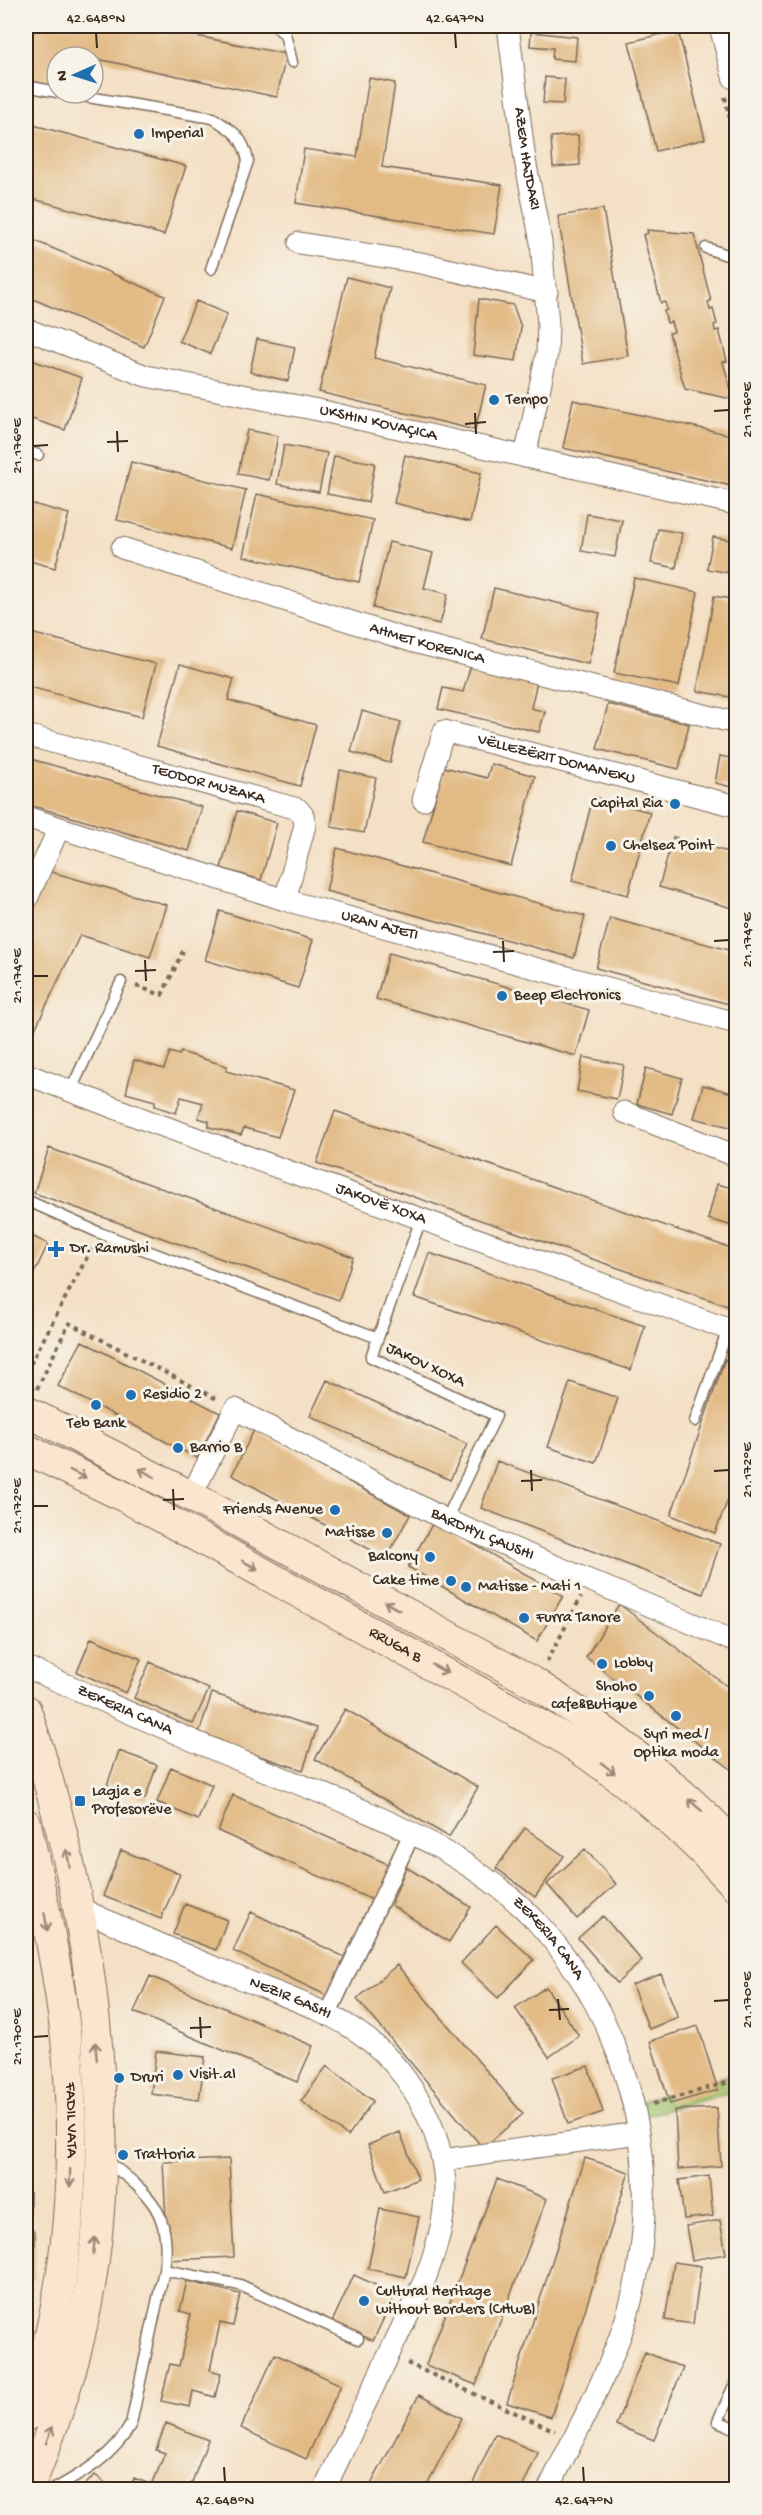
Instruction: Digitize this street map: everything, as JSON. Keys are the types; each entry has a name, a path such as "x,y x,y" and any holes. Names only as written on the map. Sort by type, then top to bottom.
{"main road":[{"name":"RRUGA B","path":"26,1411 191,1496 536,1684 578,1711 670,1783 706,1814 736,1846"},
{"name":"RRUGA B","path":"26,1449 125,1497 565,1739 600,1761 647,1798 685,1832 736,1886"},
{"name":"FADIL VATA","path":"26,1710 55,1803 77,1907 97,2058 100,2156 94,2252 80,2338 52,2426 28,2490"},
{"name":"FADIL VATA","path":"26,1824 68,2060 71,2132 66,2232 58,2296 47,2351 26,2416"}],"street":[{"name":"AZEM HAJDARI","path":"508,26 516,106 532,203 542,242 547,292 547,353 525,457"},
{"path":"723,26 736,76"},
{"path":"299,243 421,263 547,292"},
{"name":"UKSHIN KOVAÇICA","path":"26,329 146,376 318,410 736,504"},
{"name":"AHMET KORENICA","path":"122,548 414,642 736,723"},
{"name":"VËLLEZËRIT DOMANEKU","path":"423,800 444,731 736,806"},
{"name":"TEODOR MUZAKA","path":"26,735 298,809 303,815 305,825 285,900"},
{"name":"URAN AJETI","path":"26,817 285,900 736,1023"},
{"path":"26,901 59,828"},
{"name":"JAKOVË XOXA","path":"26,1074 157,1124 732,1330"},
{"path":"624,1112 736,1156"},
{"path":"191,1496 235,1409"},
{"name":"BARDHYL ÇAUSHI","path":"235,1409 446,1520 736,1642"},
{"name":"ZEKERIA CANA","path":"26,1667 232,1757 372,1813 412,1833 477,1873 535,1920 585,1987 609,2029 622,2064 634,2109 644,2180 644,2229 637,2277 625,2322 609,2364 548,2490"},
{"path":"327,2016 412,1833"},
{"name":"NEZIR GASHI","path":"77,1907 354,2029 392,2062 423,2107 436,2135 442,2160 445,2190 443,2221 436,2251 425,2279 324,2490"},
{"path":"442,2160 639,2133"}],"lane":[{"path":"275,26 285,34 292,62"},
{"path":"26,87 45,90"},
{"path":"105,100 213,118 233,131 245,144 248,161 211,269"},
{"path":"706,248 736,258"},
{"path":"26,451 38,455"},
{"path":"71,1090 121,982"},
{"path":"26,1200 100,1233 378,1338"},
{"name":"JAKOV XOXA","path":"421,1219 371,1357 496,1416 446,1520"},
{"path":"695,1421 732,1330"},
{"name":"FADIL VATA","path":"52,2490 82,2473 102,2458 121,2440 131,2424 167,2251 162,2217 136,2186 100,2156"},
{"path":"164,2270 240,2285 358,2339"},
{"path":"736,2381 718,2421 736,2428"}],"path":[{"path":"121,982 162,995 183,951"},
{"path":"26,1372 100,1233"},
{"path":"26,1411 69,1323 235,1409"},
{"path":"536,1684 590,1582"},
{"path":"634,2109 736,2080"},
{"path":"389,2355 573,2439"}],"green space":[{"path":"736,2073 736,2091 645,2116 642,2101"}],"building":[{"path":"26,26 147,26 286,54 277,97 105,61 105,45 45,45 45,84 26,80"},
{"path":"678,30 705,139 656,151 629,42"},
{"path":"531,32 577,37 575,61 552,59 553,48 530,46"},
{"path":"545,77 565,79 563,104 543,103"},
{"path":"369,78 395,83 382,167 502,185 494,234 296,203 304,149 357,157"},
{"path":"26,123 186,166 164,235 26,197"},
{"path":"578,135 580,165 553,167 551,137"},
{"path":"603,209 628,356 583,364 558,216"},
{"path":"647,230 694,234 711,301 708,302 710,310 713,309 717,324 714,325 715,331 719,330 727,361 723,362 736,400 685,389 669,333 674,332 671,322 667,323 664,311 667,310 665,302 661,303 643,235 648,233"},
{"path":"26,237 165,296 144,347 26,296"},
{"path":"347,277 390,288 374,358 486,385 475,430 319,392"},
{"path":"479,299 513,305 521,327 516,361 473,355"},
{"path":"196,301 227,314 210,354 179,341"},
{"path":"257,339 295,347 288,381 250,372"},
{"path":"26,358 82,378 65,430 26,417"},
{"path":"573,400 736,436 736,487 563,448"},
{"path":"247,430 278,436 269,480 238,474"},
{"path":"284,445 327,453 319,492 277,484"},
{"path":"405,455 481,473 470,522 394,503"},
{"path":"334,456 375,463 368,502 327,494"},
{"path":"131,462 246,490 232,548 117,520"},
{"path":"257,494 373,520 359,582 243,556"},
{"path":"26,502 69,514 55,568 26,560"},
{"path":"587,514 622,520 615,557 581,551"},
{"path":"658,529 682,533 676,568 651,563"},
{"path":"713,537 736,541 736,574 707,569"},
{"path":"389,542 433,553 424,588 448,594 440,624 373,608"},
{"path":"634,578 698,592 679,686 614,673"},
{"path":"494,588 600,613 588,664 482,639"},
{"path":"714,596 736,600 736,698 697,691"},
{"path":"26,632 156,664 142,717 26,686"},
{"path":"180,664 234,679 228,700 316,725 300,786 157,746"},
{"path":"471,665 537,681 531,708 545,712 539,732 438,709 443,688 463,692"},
{"path":"608,704 689,724 679,769 597,749"},
{"path":"362,711 401,722 390,763 351,752"},
{"path":"720,756 736,759 736,788 715,783"},
{"path":"34,760 202,807 189,851 26,804 26,791"},
{"path":"491,764 535,776 511,866 423,842 444,767 487,778"},
{"path":"340,770 376,778 364,833 331,827"},
{"name":"Chelsea Point","path":"593,797 650,812 628,895 572,881"},
{"path":"237,811 277,823 261,880 221,868"},
{"path":"673,837 736,854 736,909 659,887"},
{"path":"337,848 585,916 574,958 326,891"},
{"path":"48,871 167,905 150,957 80,935 26,1048 26,921"},
{"path":"220,911 313,940 298,988 205,960"},
{"path":"610,918 736,952 736,1006 596,968"},
{"path":"389,953 589,1010 576,1056 376,999"},
{"path":"170,1052 179,1055 181,1052 227,1066 226,1071 294,1090 278,1137 244,1128 241,1135 209,1127 209,1121 198,1118 203,1103 181,1097 176,1113 155,1106 155,1101 126,1093 134,1060 164,1069"},
{"path":"583,1057 624,1065 617,1099 577,1091"},
{"path":"646,1068 682,1078 672,1114 637,1104"},
{"path":"703,1085 736,1094 734,1128 694,1118"},
{"path":"335,1111 736,1250 736,1309 317,1163"},
{"path":"49,1148 353,1257 339,1300 34,1193"},
{"path":"717,1184 736,1189 736,1227 708,1219"},
{"path":"26,1233 48,1244 26,1290"},
{"path":"429,1253 645,1326 631,1370 414,1297"},
{"name":"Residio 2","path":"82,1341 220,1413 197,1458 58,1386"},
{"path":"725,1359 736,1363 736,1479 715,1533 671,1515"},
{"path":"327,1380 467,1444 450,1480 310,1416"},
{"path":"570,1382 618,1398 596,1463 548,1447"},
{"path":"254,1430 410,1515 386,1558 232,1475"},
{"path":"497,1461 720,1544 703,1594 481,1508"},
{"path":"434,1521 563,1596 537,1641 408,1567"},
{"path":"619,1604 736,1693 736,1773 586,1657"},
{"path":"91,1638 141,1659 126,1693 77,1672"},
{"path":"150,1662 209,1689 193,1724 134,1698"},
{"path":"212,1693 317,1728 303,1770 198,1736"},
{"path":"345,1709 478,1787 449,1837 315,1759"},
{"path":"119,1751 157,1765 145,1799 107,1785"},
{"path":"171,1767 212,1785 198,1820 157,1802"},
{"path":"233,1795 392,1866 377,1902 218,1831"},
{"path":"525,1828 564,1856 535,1897 496,1868"},
{"path":"585,1849 616,1884 577,1919 547,1884"},
{"path":"121,1850 180,1874 161,1919 103,1896"},
{"path":"406,1867 471,1907 449,1942 391,1905"},
{"path":"185,1904 227,1920 216,1950 173,1934"},
{"path":"251,1912 351,1960 332,1998 233,1951"},
{"path":"603,1916 642,1961 617,1983 578,1938"},
{"path":"496,1925 534,1960 498,1998 461,1963"},
{"path":"397,1965 523,2114 483,2148 357,1999"},
{"path":"661,1974 678,2017 649,2029 632,1985"},
{"path":"150,1976 313,2046 297,2082 134,2012"},
{"path":"546,1987 579,2036 549,2057 515,2008"},
{"path":"698,2026 718,2090 670,2104 650,2041"},
{"name":"Visit.al","path":"156,2051 205,2057 199,2100 151,2094"},
{"path":"327,2066 373,2101 348,2136 301,2101"},
{"path":"588,2066 603,2112 568,2124 552,2078"},
{"path":"717,2108 721,2166 678,2169 675,2110"},
{"path":"400,2132 418,2179 385,2192 368,2145"},
{"path":"585,2158 629,2172 551,2417 507,2403"},
{"path":"229,2159 234,2257 168,2260 163,2162"},
{"path":"709,2176 713,2216 684,2219 679,2180"},
{"path":"497,2179 547,2199 476,2385 426,2365"},
{"path":"30,2193 30,2227 35,2231 35,2279 26,2276 26,2194"},
{"path":"380,2209 419,2217 406,2277 368,2269"},
{"path":"720,2220 726,2254 692,2260 686,2226"},
{"path":"674,2262 701,2266 693,2324 665,2320"},
{"path":"354,2275 395,2294 373,2341 332,2322"},
{"path":"187,2281 240,2294 233,2326 220,2323 210,2370 221,2373 215,2397 193,2391 190,2407 161,2401 170,2364 179,2366 191,2314 180,2311"},
{"path":"645,2352 683,2368 654,2440 616,2425"},
{"path":"275,2354 341,2385 306,2459 241,2428"},
{"path":"419,2395 462,2418 424,2490 368,2490"},
{"path":"166,2423 208,2440 189,2490 130,2490 134,2478 152,2485 165,2453 156,2450"},
{"path":"495,2434 538,2453 521,2490 470,2490"},
{"path":"95,2475 114,2490 80,2490"}],"place":[{"name":"Imperial","path":"139,134"},
{"name":"Tempo","path":"494,400"},
{"name":"Capital Ria","path":"675,804"},
{"name":"Chelsea Point","path":"611,846"},
{"name":"Beep Electronics","path":"502,996"},
{"name":"Dr. Ramushi","path":"56,1249"},
{"name":"Residio 2","path":"131,1395"},
{"name":"Teb Bank","path":"96,1405"},
{"name":"Barrio B","path":"178,1448"},
{"name":"Friends Avenue","path":"335,1510"},
{"name":"Matisse","path":"387,1533"},
{"name":"Balcony","path":"430,1557"},
{"name":"Cake time","path":"451,1581"},
{"name":"Matisse - Mati 1","path":"466,1587"},
{"name":"Furra Tanore","path":"524,1618"},
{"name":"Lobby","path":"602,1664"},
{"name":"Shoho cafe&Butique","path":"649,1696"},
{"name":"Syri med / Optika moda","path":"676,1716"},
{"name":"Lagja e Profesorëve","path":"80,1801"},
{"name":"Visit.al","path":"178,2075"},
{"name":"Druri","path":"119,2078"},
{"name":"Trattoria","path":"123,2155"},
{"name":"Cultural Heritage without Borders (CHwB)","path":"364,2301"}]}
